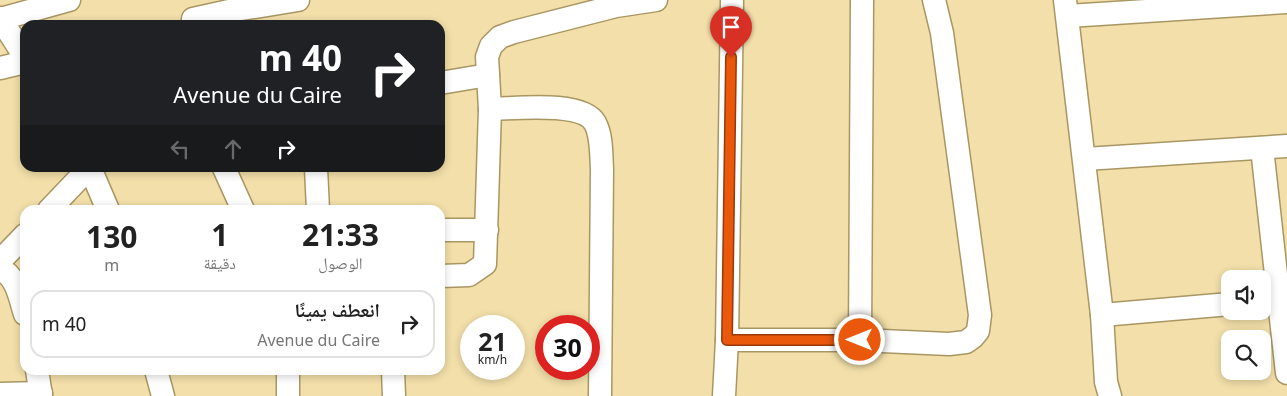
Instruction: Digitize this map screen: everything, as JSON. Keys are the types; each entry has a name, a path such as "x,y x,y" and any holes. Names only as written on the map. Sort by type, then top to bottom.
{"street":[{"path":"20,49 1,18 70,0"},
{"path":"193,15 298,0"},
{"path":"445,276 468,275 485,264 490,109 487,57 491,46 500,37 616,3 656,0"},
{"path":"724,396 727,340 732,0"},
{"path":"860,340 862,0"},
{"path":"727,340 860,340 948,344 966,342 973,337 980,324 942,33 934,0"},
{"path":"1110,396 1106,382 1102,315 1067,8 1287,2"},
{"path":"0,68 20,63"},
{"path":"445,82 488,75"},
{"path":"490,109 558,108 581,112 594,121 599,137 602,169 600,396"},
{"path":"1085,159 1287,146"},
{"path":"1262,148 1276,300 1287,373"},
{"path":"54,205 86,172"},
{"path":"92,172 106,205"},
{"path":"226,172 241,205"},
{"path":"316,172 318,205"},
{"path":"445,230 487,230"},
{"path":"0,261 20,240"},
{"path":"0,269 5,271 14,283 20,300"},
{"path":"1102,315 1221,305"},
{"path":"0,394 41,395 38,375"},
{"path":"157,375 163,396"},
{"path":"288,375 288,396"},
{"path":"393,375 394,396"}],"route":[{"path":"731,57 727,340 860,340"}]}
